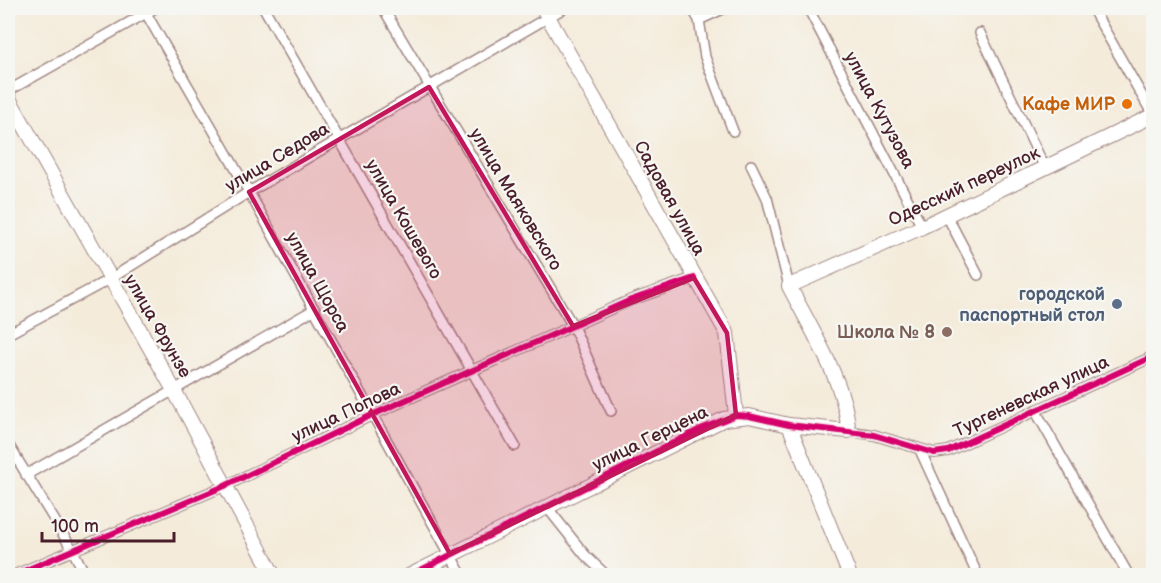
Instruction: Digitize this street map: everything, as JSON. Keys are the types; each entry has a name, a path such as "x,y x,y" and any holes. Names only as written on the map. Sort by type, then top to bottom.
{"street":[{"path":"8,91 144,10 155,8"},
{"name":"улица Кошевого","path":"264,8 515,446"},
{"name":"улица Маяковского","path":"383,8 573,326 611,411"},
{"name":"улица Седова","path":"8,334 110,279 249,192 429,87 546,12 564,8"},
{"path":"692,8 699,20 705,57 733,131"},
{"path":"699,20 725,8"},
{"name":"улица Кутузова","path":"808,8 922,227"},
{"path":"1092,8 1153,115"},
{"name":"улица Щорса","path":"144,10 315,309 462,576"},
{"name":"Садовая улица","path":"546,12 727,333 736,415"},
{"path":"980,33 1046,168"},
{"name":"улица Фрунзе","path":"8,97 227,485 274,576"},
{"name":"Одесский переулок","path":"789,286 947,216 1153,115"},
{"path":"751,165 767,198 789,286 846,406 848,430"},
{"path":"947,216 978,275"},
{"name":"улица Попова","path":"12,576 227,485 372,416 631,300 694,278"},
{"path":"26,475 175,392 315,309"},
{"name":"Тургеневская улица","path":"920,450 934,453 948,452 1153,356"},
{"path":"1035,410 1129,576"},
{"name":"улица Герцена","path":"409,576 701,429 736,415 789,425 848,430 896,441 920,450"},
{"path":"789,425 850,576"},
{"path":"8,444 86,576"},
{"path":"920,450 978,576"},
{"path":"546,506 585,555 607,576"}],"highlighted area":[{"path":"429,87 573,326 694,278 727,333 736,415 450,554 249,192"}],"cycle path":[{"path":"12,576 227,485 372,415 631,300 694,278"},
{"path":"409,576 701,429 736,415 789,425 874,435 934,453 948,451 1154,356"}],"place":[{"name":"Кафе МИР","path":"1127,104"},
{"name":"городской паспортный стол","path":"1117,304"},
{"name":"Школа № 8","path":"947,332"}]}
